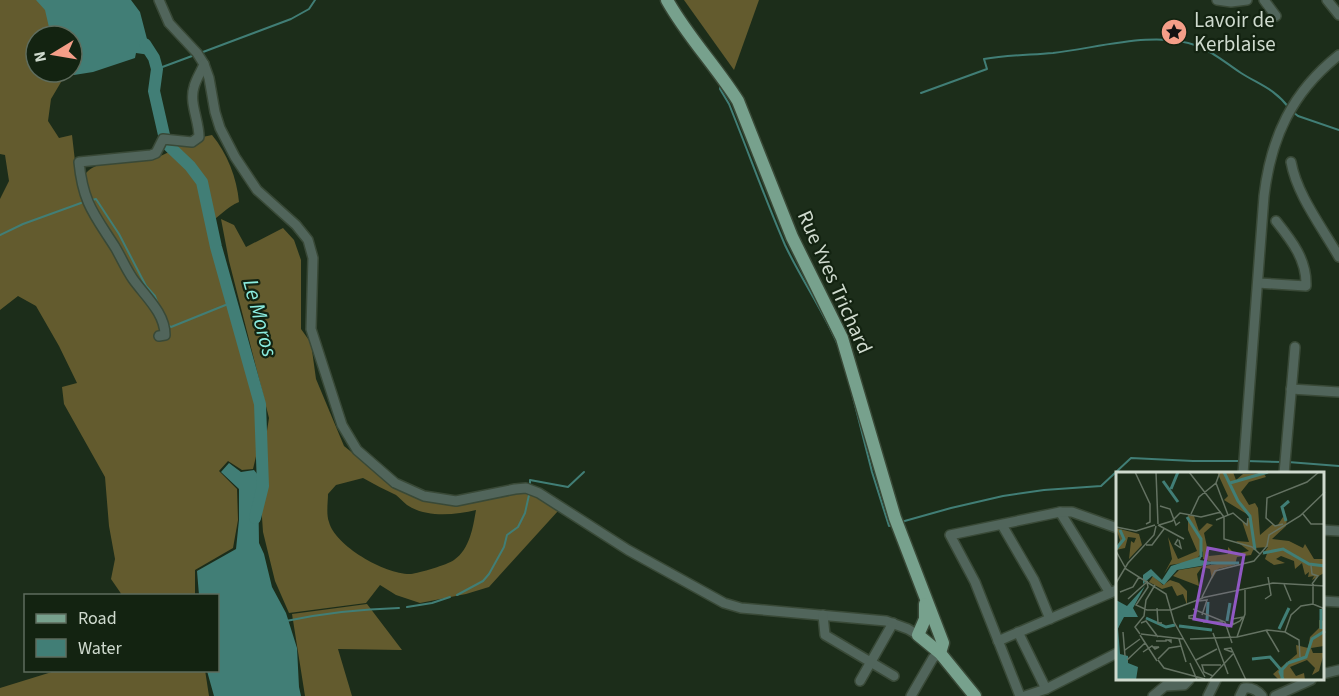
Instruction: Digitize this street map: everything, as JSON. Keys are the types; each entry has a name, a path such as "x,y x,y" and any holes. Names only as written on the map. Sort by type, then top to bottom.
{"main road":[{"name":"Rue Yves Trichard","path":"667,0 738,101 792,237 843,338 895,518 925,601 935,621"},
{"path":"920,636 925,619 925,601"},
{"path":"920,636 932,631 935,621"},
{"path":"935,621 943,643 940,653"},
{"path":"920,636 940,653 975,696"}],"street":[{"path":"159,0 169,23 197,53 204,64 220,128 235,157 257,190 296,225 312,249 311,329 342,425 357,450 395,483 424,496 456,501 526,488 539,493 627,550 724,603 741,608 893,623 920,636"},
{"path":"1217,0 1231,2 1247,0"},
{"path":"1264,0 1276,16"},
{"path":"1327,0 1339,15"},
{"path":"1243,472 1268,169 1284,120 1296,100 1314,77 1339,55"},
{"path":"159,336 165,335 165,328 151,299 133,279 88,206 81,180 80,162 151,155 156,153 166,140 191,143 199,137 194,87 204,64"},
{"path":"1291,162 1293,173 1306,199 1339,257"},
{"path":"1258,283 1306,286 1306,273 1301,258 1276,221"},
{"path":"1284,472 1295,347"},
{"path":"1291,389 1339,392"},
{"path":"998,641 1114,592 1060,512"},
{"path":"1116,528 1072,512 1060,512 951,535 975,582 1022,696 1046,689 1116,654"},
{"path":"1002,525 1034,580 1050,619"},
{"path":"1324,530 1339,531"},
{"path":"1324,601 1339,602"},
{"path":"823,615 825,635 894,676"},
{"path":"860,681 893,623"},
{"path":"1018,632 1046,689"},
{"path":"911,696 933,658 940,653"},
{"path":"1324,674 1339,670"},
{"path":"1153,696 1164,686 1184,685 1188,681"},
{"path":"1208,696 1216,681"},
{"path":"1275,696 1309,681"},
{"path":"1240,696 1244,688 1247,688 1257,690 1262,696"}],"shaded area":[{"path":"0,0 43,0 52,24 24,24 24,84 60,84 51,99 48,121 59,138 72,135 78,187 86,173 98,165 159,156 170,151 179,142 212,135 227,158 234,175 239,202 208,224 233,294 240,344 252,375 264,423 253,469 242,470 228,461 219,471 237,489 238,520 233,548 195,570 195,594 121,594 111,579 115,559 109,526 105,477 64,404 62,387 77,383 36,306 18,296 0,310 0,199 9,181 5,155 0,154"},
{"path":"684,0 759,0 734,70"},
{"path":"221,219 234,225 246,247 283,228 294,240 301,260 301,329 311,343 316,379 344,446 387,481 428,501 515,489 542,498 558,511 489,587 420,603 396,595 380,585 366,603 289,613 275,581 263,532 262,463 269,418 229,261","holes":["363,478 423,512 450,514 476,510 470,537 464,550 450,562 411,574 388,570 351,549 333,531 329,522 328,494 336,485"]},
{"path":"367,604 402,650 338,649 352,696 305,696 292,614"},
{"path":"52,672 205,672 209,696 0,696 0,688"}],"water":[{"path":"36,0 131,0 140,12 147,39 155,57 136,53 135,58 84,73 84,24 48,24 45,10"},
{"path":"229,463 241,472 254,470 258,475 259,543 272,587 286,613 297,648 301,696 214,696 207,672 219,672 219,594 199,594 197,571 236,549 239,489 221,472"}],"waterway":[{"path":"203,52 291,19 309,9 315,0"},
{"path":"921,93 987,69 984,59 1053,53 1126,42 1164,40 1198,46 1210,52 1273,92 1289,108"},
{"name":"Le Moros","path":"145,44 154,58 157,69 154,91 164,135 169,146 190,166 202,182 216,247 260,404 263,486 255,518"},
{"path":"157,69 192,56"},
{"path":"721,83 720,89 729,104 785,245 840,350"},
{"path":"1293,112 1298,116 1339,130"},
{"path":"92,200 96,199 119,234 158,304"},
{"path":"0,235 81,203"},
{"path":"168,325 171,327 233,302"},
{"path":"852,393 872,472 889,526 893,525"},
{"path":"901,522 1003,496 1044,490 1101,486 1131,458 1240,461"},
{"path":"1246,461 1282,462"},
{"path":"1288,462 1339,466"},
{"path":"530,483 530,480 568,487 584,472"},
{"path":"457,595 483,581 489,574 504,547 507,535 518,527 525,513 529,495"},
{"path":"407,607 450,597"},
{"path":"286,621 342,612 399,608"}],"place":[{"name":"Lavoir de Kerblaise","path":"1174,32"}]}
